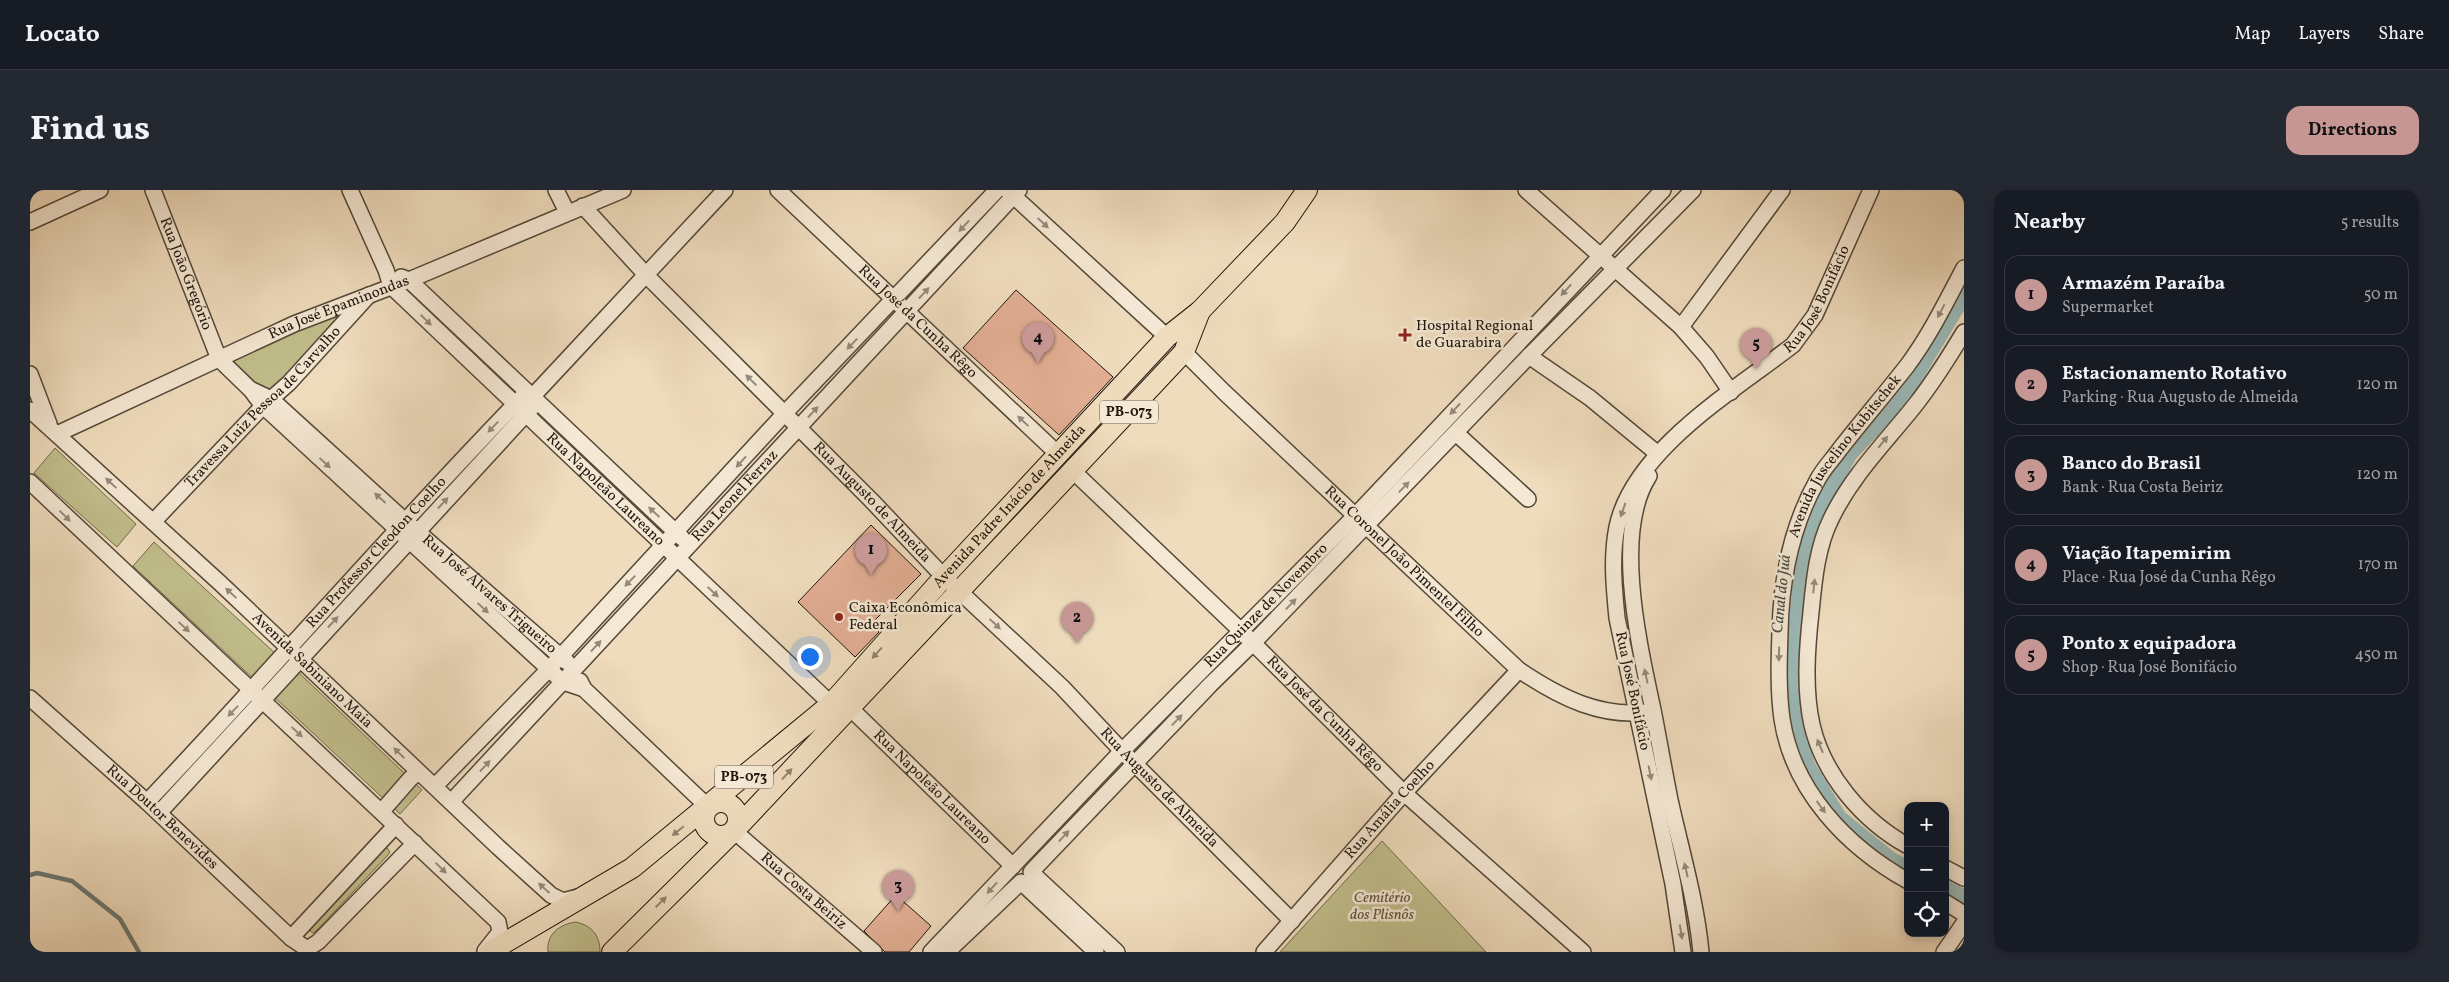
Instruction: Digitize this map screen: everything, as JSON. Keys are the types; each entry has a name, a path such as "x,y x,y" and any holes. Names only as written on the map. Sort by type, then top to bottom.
{"main road":[{"name":"Avenida Padre Inácio de Almeida","path":"619,951 638,925 734,831 841,706 944,577 1167,336 1200,311 1285,222 1307,190"},
{"name":"Avenida Padre Inácio de Almeida","path":"518,946 602,886 632,868 708,807 841,706 959,591 1184,352 1200,311"},
{"path":"1167,336 1163,343 1167,354 1174,357 1184,352"},
{"path":"1058,454 1065,452 1074,456 1076,462 1073,471"},
{"path":"708,807 705,812 704,824 711,833 723,837 734,831"},
{"name":"PB-073","path":"488,952 518,946"}],"street":[{"path":"30,222 100,190"},
{"name":"Rua João Gregório","path":"152,190 219,358"},
{"name":"Rua Napoleão Laureano","path":"350,190 386,270 391,286 663,546 841,706 1013,866"},
{"path":"556,190 566,212"},
{"name":"Rua José Epaminondas","path":"54,431 294,324 372,292 409,280 566,212 623,190"},
{"name":"Rua Professor Cleodon Coelho","path":"147,802 257,695 300,658 413,536 520,410 647,276 725,190"},
{"name":"Rua José da Cunha Rêgo","path":"778,190 1058,454"},
{"name":"Rua Leonel Ferraz","path":"435,786 549,669 786,413 997,190"},
{"path":"1526,190 1681,327 1707,357 1731,392"},
{"name":"Rua Quinze de Novembro","path":"947,952 1026,877 1135,762 1253,643 1360,521 1600,255 1663,190"},
{"name":"Rua Quinze de Novembro","path":"931,952 1240,630 1456,433 1529,356 1693,190"},
{"path":"1681,327 1782,190"},
{"name":"Rua José Bonifácio","path":"1701,952 1694,900 1637,714 1617,618 1613,581 1618,526 1638,486 1658,454 1681,431 1793,345 1803,334 1815,315 1871,190"},
{"path":"1013,192 1167,336"},
{"name":"Rua Leonel Ferraz","path":"452,801 906,312 1013,192"},
{"name":"Rua Augusto de Almeida","path":"583,206 647,276 786,413 944,577 1062,687 1122,751 1292,921"},
{"name":"Avenida Juscelino Kubitschek","path":"1904,878 1873,858 1836,827 1812,796 1797,768 1782,720 1779,660 1780,613 1784,578 1797,530 1818,478 1907,365 1934,324 1964,268"},
{"name":"Rua Napoleão Laureano","path":"386,270 409,280 690,545"},
{"name":"Travessa Luiz Pessoa de Carvalho","path":"153,522 268,402 289,383 372,292"},
{"name":"Avenida Juscelino Kubitschek","path":"1904,844 1885,833 1849,797 1837,781 1816,739 1809,698 1809,635 1814,579 1830,521 1845,494 1859,471 1935,379 1964,332"},
{"name":"Rua Coronel João Pimentel Filho","path":"1184,352 1519,670 1546,688 1571,701 1605,711 1637,714 1653,711"},
{"path":"1529,356 1590,398 1658,454"},
{"name":"Rua José Álvares Trigueiro","path":"219,358 251,390 268,402 400,525 560,656 574,669 584,689 708,807"},
{"path":"30,374 54,431"},
{"name":"Avenida Sabiniano Maia","path":"30,410 300,658 418,772 452,801 498,847 551,895 563,901 602,886"},
{"name":"Rua Professor Cleodon Coelho","path":"159,813 257,695 288,647 400,525 520,410"},
{"path":"1456,433 1528,499"},
{"name":"Rua José Bonifácio","path":"1669,444 1638,486 1633,528 1633,598 1653,711 1673,884 1683,952"},
{"name":"Rua José da Cunha Rêgo","path":"1073,471 1240,630 1404,793 1583,952"},
{"path":"30,482 498,922 500,932 484,952"},
{"name":"Rua José Álvares Trigueiro","path":"413,536 563,682 584,689"},
{"name":"Rua Amália Coelho","path":"1264,952 1404,793 1519,670"},
{"name":"Rua Doutor Benevides","path":"30,698 159,813 290,938 308,949 416,843"},
{"path":"382,811 418,772"},
{"path":"290,938 396,825"},
{"name":"Rua Costa Beiriz","path":"734,831 874,952"},
{"path":"1013,866 1022,862 1028,866 1026,877"},
{"path":"1949,870 1964,878"},
{"path":"1026,877 1096,952"},
{"path":"1026,877 1117,952"},
{"path":"1949,905 1964,914"},
{"path":"1944,952 1964,923"}],"green space":[{"path":"351,303 271,397 227,356"},
{"path":"55,448 136,524 117,547 34,473"},
{"path":"154,542 276,654 257,682 133,566"},
{"path":"295,669 422,790 400,814 272,695"},
{"name":"Cemitério dos Plisnôs","path":"1382,841 1486,952 1280,952"},
{"path":"387,848 390,852 388,855 317,930 313,933 310,931 310,927"},
{"path":"576,922 594,932 600,946 600,952 548,952 549,940 555,931 565,925"}],"building":[{"path":"1016,290 1113,377 1059,435 963,348"},
{"path":"871,525 921,574 871,624 879,632 855,657 798,602"},
{"path":"896,895 931,926 909,952 885,952 864,931"}],"waterway":[{"name":"Canal do Juá","path":"1904,866 1892,860 1839,817 1808,766 1795,718 1793,662 1803,552 1825,500 1850,454 1884,418 1913,381 1964,296"},
{"path":"30,875 37,873 72,881 120,919 139,952"},
{"name":"Canal do Juá","path":"1949,889 1964,897"}],"place":[{"name":"Hospital Regional de Guarabira","path":"1405,335"},
{"name":"Viação Itapemirim","path":"1038,363"},
{"name":"Ponto x equipadora","path":"1756,369"},
{"name":"Armazém Paraíba","path":"871,575"},
{"name":"Caixa Econômica Federal","path":"839,617"},
{"name":"Estacionamento Rotativo","path":"1077,643"},
{"name":"Banco do Brasil","path":"898,911"}]}
